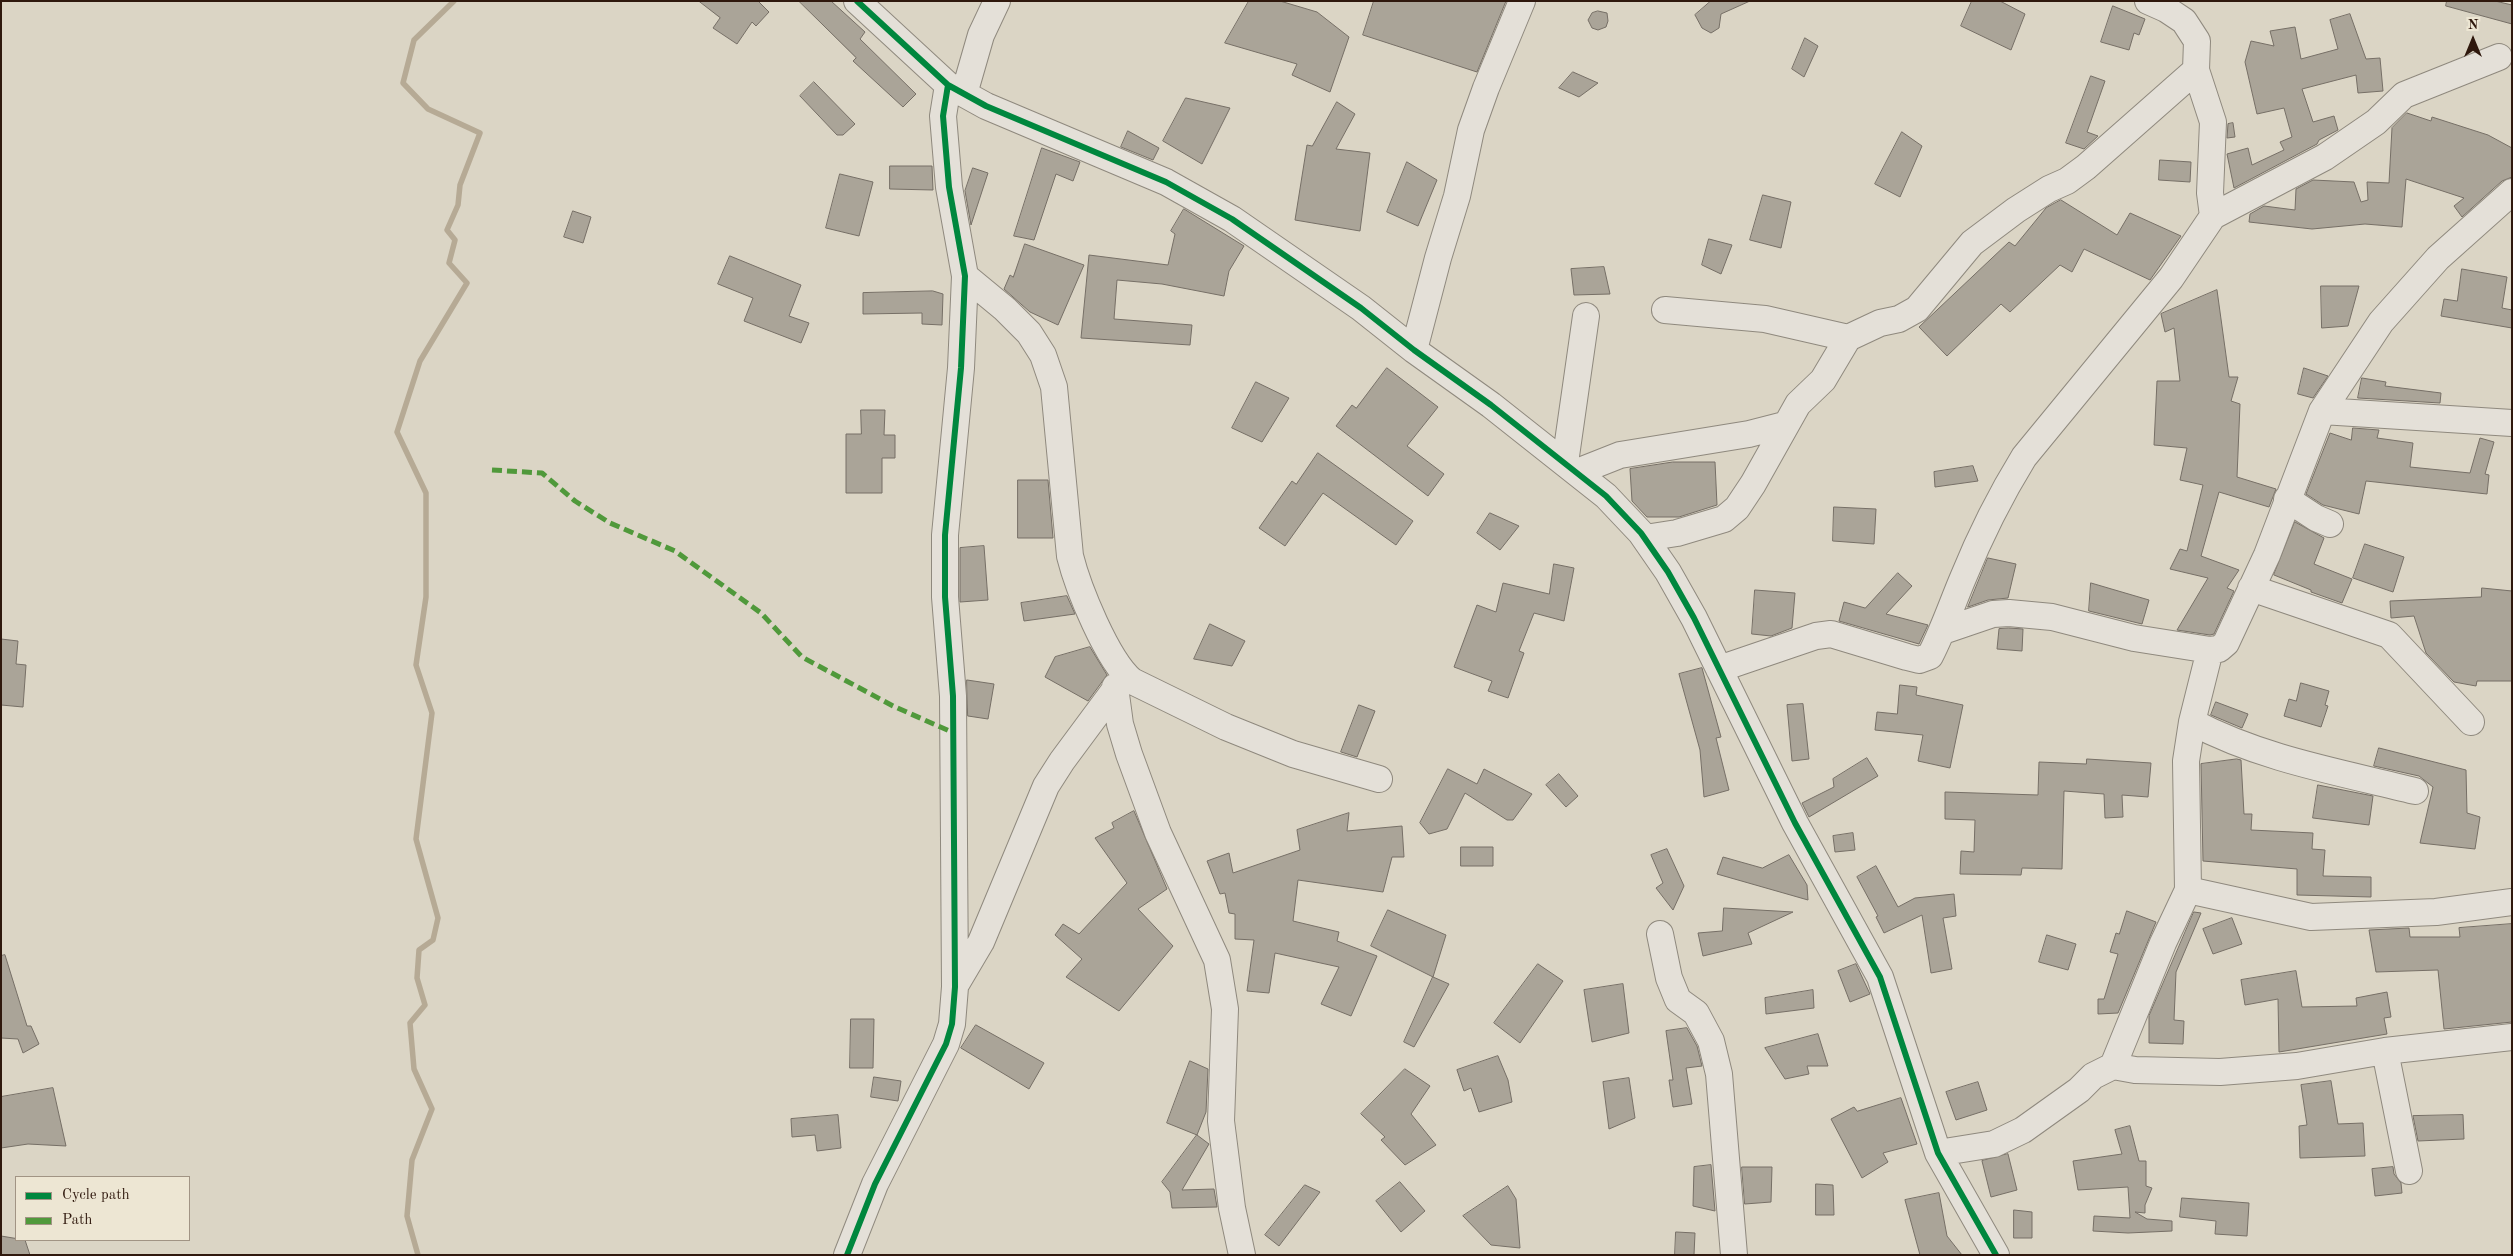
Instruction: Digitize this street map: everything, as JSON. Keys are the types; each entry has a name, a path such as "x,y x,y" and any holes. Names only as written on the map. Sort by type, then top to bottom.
{"street":[{"path":"857,1 956,90 986,106 1166,182 1232,219 1361,308 1414,350 1491,405 1606,496 1645,538 1690,610 1795,823 1880,976 1938,1153 1996,1255"},
{"path":"847,1255 875,1184 946,1044 952,1024 955,987 953,696 945,596 945,535 960,368 965,276 949,187 943,116 997,1"},
{"path":"1414,350 1438,258 1457,196 1471,130 1522,1"},
{"path":"2148,1 2166,9 2184,21 2197,41 2196,70 2213,122 2210,193 2213,216"},
{"path":"1719,669 1816,636 1831,634 1918,660 1930,656 1943,631 1969,562 2005,488 2024,458 2171,278 2213,216 2325,157 2376,122 2404,95 2499,57"},
{"path":"1645,538 1677,533 1724,519 1737,508 1771,454 1784,425 1798,404 1823,380 1848,338 1880,324 1898,319 1917,309 1972,243 2049,188 2067,181 2086,167 2196,70"},
{"path":"1943,631 1993,614 2009,613 2052,617 2134,638 2210,650 2219,649 2226,643 2267,555 2322,411 2381,322 2438,258 2512,192"},
{"path":"965,276 1029,333 1043,355 1054,387 1070,556 1075,577 1109,649 1121,682 1120,724 1158,833 1217,960 1225,1009 1221,1121 1232,1208 1242,1255"},
{"path":"1665,310 1765,319 1848,338"},
{"path":"1571,468 1586,316"},
{"path":"2322,411 2512,423"},
{"path":"1571,468 1620,455 1749,434 1784,425"},
{"path":"2287,499 2316,518 2330,524"},
{"path":"2251,588 2390,634 2471,722"},
{"path":"2113,1066 2163,943 2188,890 2186,760 2192,722 2210,650"},
{"path":"955,987 980,942 1046,786 1062,760 1121,682 1132,681 1226,727 1293,754 1379,779"},
{"path":"2192,722 2223,738 2288,760 2416,790"},
{"path":"2188,890 2311,917 2436,912 2512,902"},
{"path":"1660,934 1669,978 1678,1000 1696,1013 1711,1041 1719,1074 1734,1255"},
{"path":"1938,1153 1994,1144 2023,1130 2079,1090 2093,1076 2113,1066 2135,1070 2220,1072 2298,1066 2385,1052 2512,1036"},
{"path":"2385,1052 2409,1171"}],"building":[{"path":"699,1 758,1 769,12 756,26 752,22 737,44 713,28 720,18"},
{"path":"799,1 831,1 865,32 860,39 916,94 903,107 853,61 856,58"},
{"path":"1249,1 1280,1 1317,12 1349,37 1330,92 1292,75 1297,64 1225,43"},
{"path":"1374,1 1506,1 1477,72 1363,35"},
{"path":"1711,1 1750,1 1721,14 1719,28 1711,33 1702,28 1695,15"},
{"path":"1972,1 2000,1 2025,14 2011,50 1961,26"},
{"path":"2447,1 2495,1 2512,5 2512,24 2446,6"},
{"path":"2113,6 2145,19 2139,35 2134,33 2129,50 2101,42"},
{"path":"1598,11 1607,13 1608,21 1606,27 1598,30 1592,28 1588,20 1592,13"},
{"path":"2350,14 2366,59 2380,58 2383,91 2358,93 2356,75 2302,89 2313,122 2334,116 2338,130 2319,140 2317,144 2234,188 2227,154 2248,148 2252,165 2284,150 2280,142 2292,137 2284,108 2257,114 2245,62 2251,41 2274,46 2270,31 2295,27 2301,59 2338,49 2330,20"},
{"path":"1805,38 1818,46 1804,77 1792,69"},
{"path":"1573,72 1598,83 1579,97 1559,88"},
{"path":"2091,76 2105,81 2087,132 2098,136 2084,149 2066,143"},
{"path":"814,82 855,124 843,135 837,135 800,96"},
{"path":"1186,98 1230,108 1202,164 1163,141"},
{"path":"1337,102 1355,114 1336,149 1370,153 1360,231 1295,220 1307,145 1312,146"},
{"path":"2407,113 2431,121 2432,117 2488,135 2512,148 2512,177 2502,181 2462,217 2454,206 2464,198 2406,179 2402,227 2365,224 2312,229 2249,222 2250,214 2264,206 2295,210 2296,189 2313,180 2354,182 2361,202 2368,200 2367,182 2389,183 2392,128"},
{"path":"2233,123 2235,137 2227,138 2228,124"},
{"path":"1128,131 1159,148 1153,160 1121,147"},
{"path":"1902,132 1922,146 1900,197 1875,184"},
{"path":"1042,148 1080,162 1073,181 1056,174 1034,240 1014,236"},
{"path":"2160,160 2191,162 2190,182 2159,180"},
{"path":"1407,162 1437,180 1418,226 1387,212"},
{"path":"890,166 932,166 933,190 890,189"},
{"path":"973,168 988,173 971,225 965,191"},
{"path":"840,174 873,182 859,236 826,228"},
{"path":"1763,195 1791,202 1781,248 1750,240"},
{"path":"2061,200 2117,235 2130,213 2181,236 2150,280 2084,249 2072,272 2060,265 2010,312 2001,304 1947,356 1919,327 2009,242 2015,246 2046,208"},
{"path":"1184,209 1244,246 1229,271 1224,296 1162,284 1117,280 1114,319 1192,325 1190,345 1081,338 1089,255 1168,265 1175,234 1171,231"},
{"path":"573,211 591,217 583,243 564,237"},
{"path":"1709,239 1732,245 1721,274 1702,265"},
{"path":"1025,244 1084,265 1058,325 1030,312 1004,289 1010,275 1013,277"},
{"path":"730,256 801,285 789,316 809,323 801,343 744,321 753,298 718,284"},
{"path":"1604,267 1610,294 1574,295 1571,269"},
{"path":"2462,269 2507,277 2502,308 2512,310 2512,328 2441,316 2444,299 2457,301"},
{"path":"2321,286 2359,286 2348,326 2322,328"},
{"path":"2217,290 2229,377 2238,377 2231,401 2240,404 2237,477 2276,489 2269,507 2219,492 2201,556 2239,570 2227,588 2234,591 2214,634 2210,635 2177,630 2208,578 2170,569 2180,549 2187,551 2203,485 2180,480 2187,448 2154,445 2157,381 2180,381 2174,328 2165,332 2161,314"},
{"path":"933,291 943,294 942,325 922,324 922,313 863,314 863,293"},
{"path":"1387,368 1438,407 1407,446 1444,474 1428,496 1336,426 1352,405 1356,408"},
{"path":"2304,368 2328,376 2313,398 2298,394"},
{"path":"2362,378 2386,382 2385,386 2441,393 2440,403 2358,398"},
{"path":"1256,382 1289,398 1262,442 1232,428"},
{"path":"861,410 885,410 884,435 895,435 895,458 882,458 882,493 846,493 846,434 861,434"},
{"path":"2353,428 2379,430 2377,438 2413,443 2410,467 2470,473 2480,438 2494,442 2485,474 2489,475 2487,494 2366,481 2359,514 2323,505 2306,494 2330,433 2351,440"},
{"path":"1318,453 1413,521 1396,545 1323,493 1285,546 1259,528 1292,481 1296,484"},
{"path":"1673,462 1715,462 1717,505 1679,517 1647,517 1632,501 1630,469"},
{"path":"1973,466 1978,481 1935,487 1934,472"},
{"path":"1018,480 1048,480 1053,538 1018,538"},
{"path":"1834,507 1876,509 1874,544 1833,541"},
{"path":"1490,513 1519,526 1500,550 1477,533"},
{"path":"2295,522 2324,538 2314,564 2352,579 2342,603 2311,592 2311,590 2274,575"},
{"path":"2365,544 2404,557 2393,592 2353,578"},
{"path":"984,546 988,600 960,602 960,548"},
{"path":"1988,558 2016,564 2008,598 1988,600 1968,607"},
{"path":"1554,564 1574,568 1564,621 1534,613 1519,651 1524,653 1508,698 1488,691 1492,681 1454,667 1477,605 1496,612 1503,583 1549,594"},
{"path":"1898,573 1912,586 1886,614 1928,625 1919,644 1839,621 1844,602 1865,608"},
{"path":"2091,583 2149,600 2142,624 2089,611"},
{"path":"2482,588 2512,591 2512,681 2477,681 2476,686 2454,682 2426,653 2414,616 2391,618 2390,601 2481,597"},
{"path":"1755,590 1795,593 1792,628 1771,636 1752,634"},
{"path":"1067,596 1075,614 1024,621 1021,603"},
{"path":"1210,624 1245,641 1232,666 1194,659"},
{"path":"1999,629 2023,629 2022,651 1997,649"},
{"path":"1,639 18,641 16,664 26,665 23,707 1,705"},
{"path":"1090,647 1107,675 1088,701 1045,677 1055,657"},
{"path":"1702,668 1721,737 1716,738 1729,790 1704,797 1700,750 1679,674"},
{"path":"967,680 994,684 988,719 968,716"},
{"path":"2301,683 2329,691 2325,705 2328,706 2321,727 2284,716 2289,699 2296,701"},
{"path":"1900,685 1917,687 1916,695 1963,705 1950,768 1918,761 1923,735 1875,730 1877,712 1897,714"},
{"path":"2216,702 2248,714 2242,728 2211,715"},
{"path":"1803,704 1809,759 1792,761 1787,705"},
{"path":"1359,705 1375,711 1357,757 1341,752"},
{"path":"2379,748 2466,770 2467,813 2480,817 2475,849 2420,843 2433,787 2419,776 2374,766"},
{"path":"1867,758 1878,776 1809,817 1802,803 1834,787 1833,779"},
{"path":"2087,759 2151,763 2148,797 2122,795 2123,817 2105,818 2104,794 2064,791 2062,869 2022,868 2021,875 1960,874 1961,851 1974,852 1975,820 1945,819 1945,792 2038,795 2039,762 2086,764"},
{"path":"2241,760 2244,814 2252,814 2251,830 2313,833 2312,849 2325,850 2323,876 2371,877 2371,897 2297,895 2297,869 2203,861 2201,764"},
{"path":"1448,769 1477,784 1484,769 1532,794 1513,820 1507,820 1465,793 1447,829 1429,834 1420,823"},
{"path":"1559,774 1578,796 1566,807 1546,785"},
{"path":"2318,785 2373,796 2369,825 2313,818"},
{"path":"1134,811 1167,889 1138,909 1173,946 1119,1011 1066,977 1082,959 1055,935 1063,924 1079,934 1127,883 1095,838 1114,828 1112,823"},
{"path":"1349,813 1347,831 1402,826 1404,857 1392,857 1383,892 1298,880 1293,921 1339,932 1337,941 1377,956 1351,1016 1321,1004 1339,967 1275,953 1269,993 1247,991 1254,940 1235,939 1235,914 1229,913 1225,893 1220,894 1207,861 1229,853 1233,873 1300,850 1297,830"},
{"path":"1853,833 1855,850 1835,852 1833,836"},
{"path":"1461,847 1493,847 1493,866 1461,866"},
{"path":"1667,849 1684,886 1673,910 1656,888 1663,883 1651,855"},
{"path":"1789,855 1807,885 1808,900 1717,874 1723,857 1762,868"},
{"path":"1876,866 1898,907 1915,898 1954,894 1956,916 1943,918 1952,969 1931,973 1922,915 1884,933 1876,917 1878,916 1857,877"},
{"path":"1724,908 1793,912 1748,933 1752,944 1703,956 1698,933 1722,931"},
{"path":"1388,910 1446,935 1433,977 1371,946"},
{"path":"2127,911 2156,922 2118,1013 2098,1014 2098,999 2104,999 2118,954 2110,952 2116,933 2119,934"},
{"path":"2194,912 2201,913 2176,972 2174,1020 2184,1021 2183,1044 2149,1043 2149,1016"},
{"path":"2232,918 2242,944 2213,954 2203,929"},
{"path":"2512,924 2512,1022 2444,1029 2438,970 2376,972 2369,930 2409,928 2410,937 2460,937 2459,928"},
{"path":"2047,935 2076,944 2068,970 2039,962"},
{"path":"5,955 27,1026 31,1026 39,1044 23,1053 18,1039 1,1038 1,956"},
{"path":"1538,964 1563,981 1520,1043 1494,1023"},
{"path":"1856,964 1870,994 1850,1002 1838,971"},
{"path":"2296,971 2302,1007 2357,1006 2356,998 2387,992 2391,1017 2384,1018 2387,1034 2279,1052 2278,999 2245,1005 2241,980"},
{"path":"1433,977 1449,984 1414,1047 1404,1042"},
{"path":"1623,984 1629,1033 1592,1042 1584,990"},
{"path":"1813,990 1814,1008 1766,1014 1765,998"},
{"path":"851,1019 874,1019 873,1068 850,1068"},
{"path":"976,1025 1044,1063 1029,1089 961,1048"},
{"path":"1687,1028 1697,1046 1702,1066 1686,1068 1692,1104 1673,1107 1669,1080 1673,1080 1666,1031"},
{"path":"1818,1034 1828,1066 1807,1066 1809,1074 1785,1079 1765,1048"},
{"path":"1498,1056 1508,1080 1512,1102 1479,1112 1471,1088 1464,1091 1457,1070"},
{"path":"1190,1061 1208,1069 1206,1112 1197,1135 1167,1123"},
{"path":"1405,1069 1430,1086 1411,1114 1436,1145 1405,1165 1381,1140 1385,1137 1361,1114"},
{"path":"874,1077 901,1081 898,1101 871,1097"},
{"path":"1629,1078 1635,1118 1609,1129 1603,1082"},
{"path":"2331,1081 2338,1124 2363,1123 2365,1156 2300,1158 2299,1126 2307,1125 2301,1085"},
{"path":"1978,1082 1987,1110 1956,1120 1946,1092"},
{"path":"53,1088 66,1146 28,1144 1,1148 1,1097"},
{"path":"1901,1098 1917,1144 1883,1153 1888,1162 1862,1178 1831,1119 1854,1107 1857,1111"},
{"path":"838,1115 841,1148 817,1151 815,1135 792,1137 791,1119"},
{"path":"2463,1115 2464,1139 2418,1141 2413,1116"},
{"path":"2130,1126 2139,1161 2146,1161 2146,1186 2152,1188 2145,1205 2145,1213 2135,1212 2147,1219 2172,1221 2172,1231 2128,1233 2093,1231 2094,1216 2130,1218 2128,1187 2078,1190 2073,1161 2122,1154 2115,1130"},
{"path":"1197,1135 1209,1144 1182,1190 1214,1189 1217,1207 1172,1208 1170,1192 1162,1182"},
{"path":"2008,1154 2017,1190 1991,1197 1982,1161"},
{"path":"1711,1165 1715,1211 1693,1206 1694,1167"},
{"path":"1742,1167 1772,1167 1771,1202 1745,1204"},
{"path":"2393,1167 2394,1174 2401,1183 2402,1193 2375,1196 2372,1169"},
{"path":"1400,1182 1425,1211 1401,1232 1376,1201"},
{"path":"1816,1184 1833,1185 1834,1215 1816,1215"},
{"path":"1305,1185 1320,1192 1279,1246 1265,1235"},
{"path":"1508,1186 1516,1199 1520,1248 1491,1245 1463,1216"},
{"path":"1939,1193 1947,1236 1962,1255 1920,1255 1905,1200"},
{"path":"2182,1198 2249,1203 2247,1236 2215,1234 2216,1221 2180,1217"},
{"path":"2014,1210 2032,1212 2032,1238 2014,1238"},
{"path":"1676,1232 1695,1233 1694,1255 1675,1255"},
{"path":"1,1236 15,1238 15,1241 25,1241 30,1255 1,1255"}],"waterway":[{"path":"418,1255 407,1216 412,1160 432,1109 414,1069 410,1023 425,1005 417,978 419,950 433,940 438,918 416,839 432,713 416,665 426,597 426,493 397,432 420,361 467,283 449,263 455,240 447,230 458,205 460,185 480,133 428,109 403,83 414,40 454,1"}],"marked path":[{"path":"492,470 542,473 575,501 610,523 675,551 761,613 802,657 893,706 954,733"}],"cycle path":[{"path":"857,1 948,85 986,106 1166,182 1232,219 1361,308 1414,350 1491,405 1606,496 1641,533 1668,572 1694,618 1795,823 1880,977 1938,1153 1996,1255"},
{"path":"847,1255 875,1184 946,1044 952,1024 955,987 953,696 945,597 945,535 961,368 965,276 949,187 943,116 948,85"}]}
